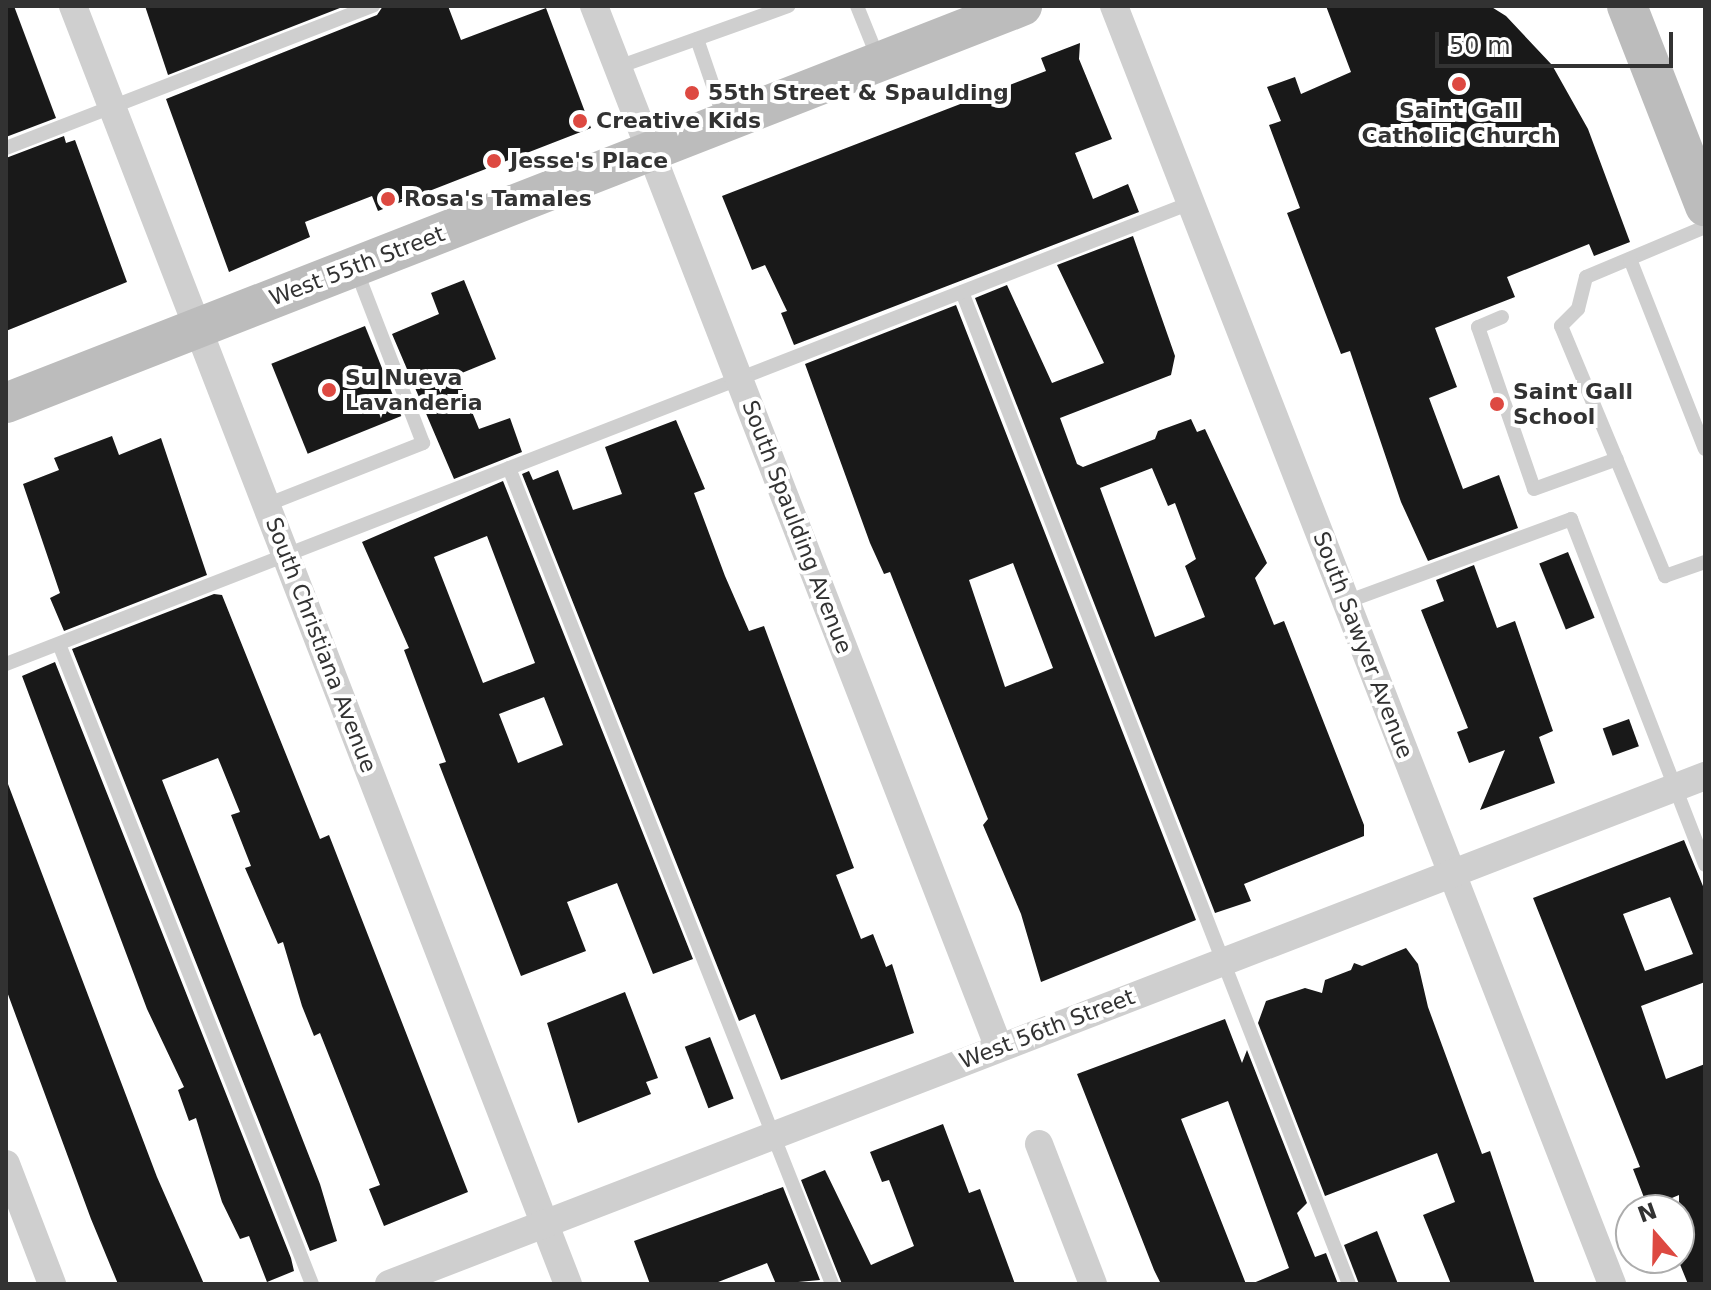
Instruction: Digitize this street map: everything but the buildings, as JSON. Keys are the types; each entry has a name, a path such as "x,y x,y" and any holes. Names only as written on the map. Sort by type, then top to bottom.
{"main road":[{"name":"West 55th Street","path":"6,403 1022,6"},
{"path":"1627,6 1705,206"}],"street":[{"name":"South Christiana Avenue","path":"73,6 568,1284"},
{"name":"South Spaulding Avenue","path":"594,6 999,1048"},
{"name":"South Sawyer Avenue","path":"1114,6 1612,1284"},
{"name":"West 56th Street","path":"389,1284 1705,776"},
{"path":"1039,1144 1093,1284"},
{"path":"6,1164 52,1284"}],"lane":[{"path":"6,148 339,12 373,6"},
{"path":"618,67 788,6"},
{"path":"857,6 879,62"},
{"path":"697,39 725,122"},
{"path":"6,664 1190,203"},
{"path":"1705,227 1586,277 1578,309 1561,326 1665,576 1705,562"},
{"path":"1630,259 1705,449"},
{"path":"266,505 423,443 355,267"},
{"path":"962,292 1349,1284"},
{"path":"1502,317 1478,327 1534,489 1617,459"},
{"path":"509,468 832,1284"},
{"path":"1346,602 1571,519 1705,865"},
{"path":"59,644 312,1284"}],"place":[{"name":"Saint Gall Catholic Church","path":"1459,84"},
{"name":"55th Street & Spaulding","path":"692,93"},
{"name":"Creative Kids","path":"580,121"},
{"name":"Jesse's Place","path":"494,161"},
{"name":"Rosa's Tamales","path":"388,199"},
{"name":"Su Nueva Lavanderia","path":"329,390"},
{"name":"Saint Gall School","path":"1497,404"}]}
